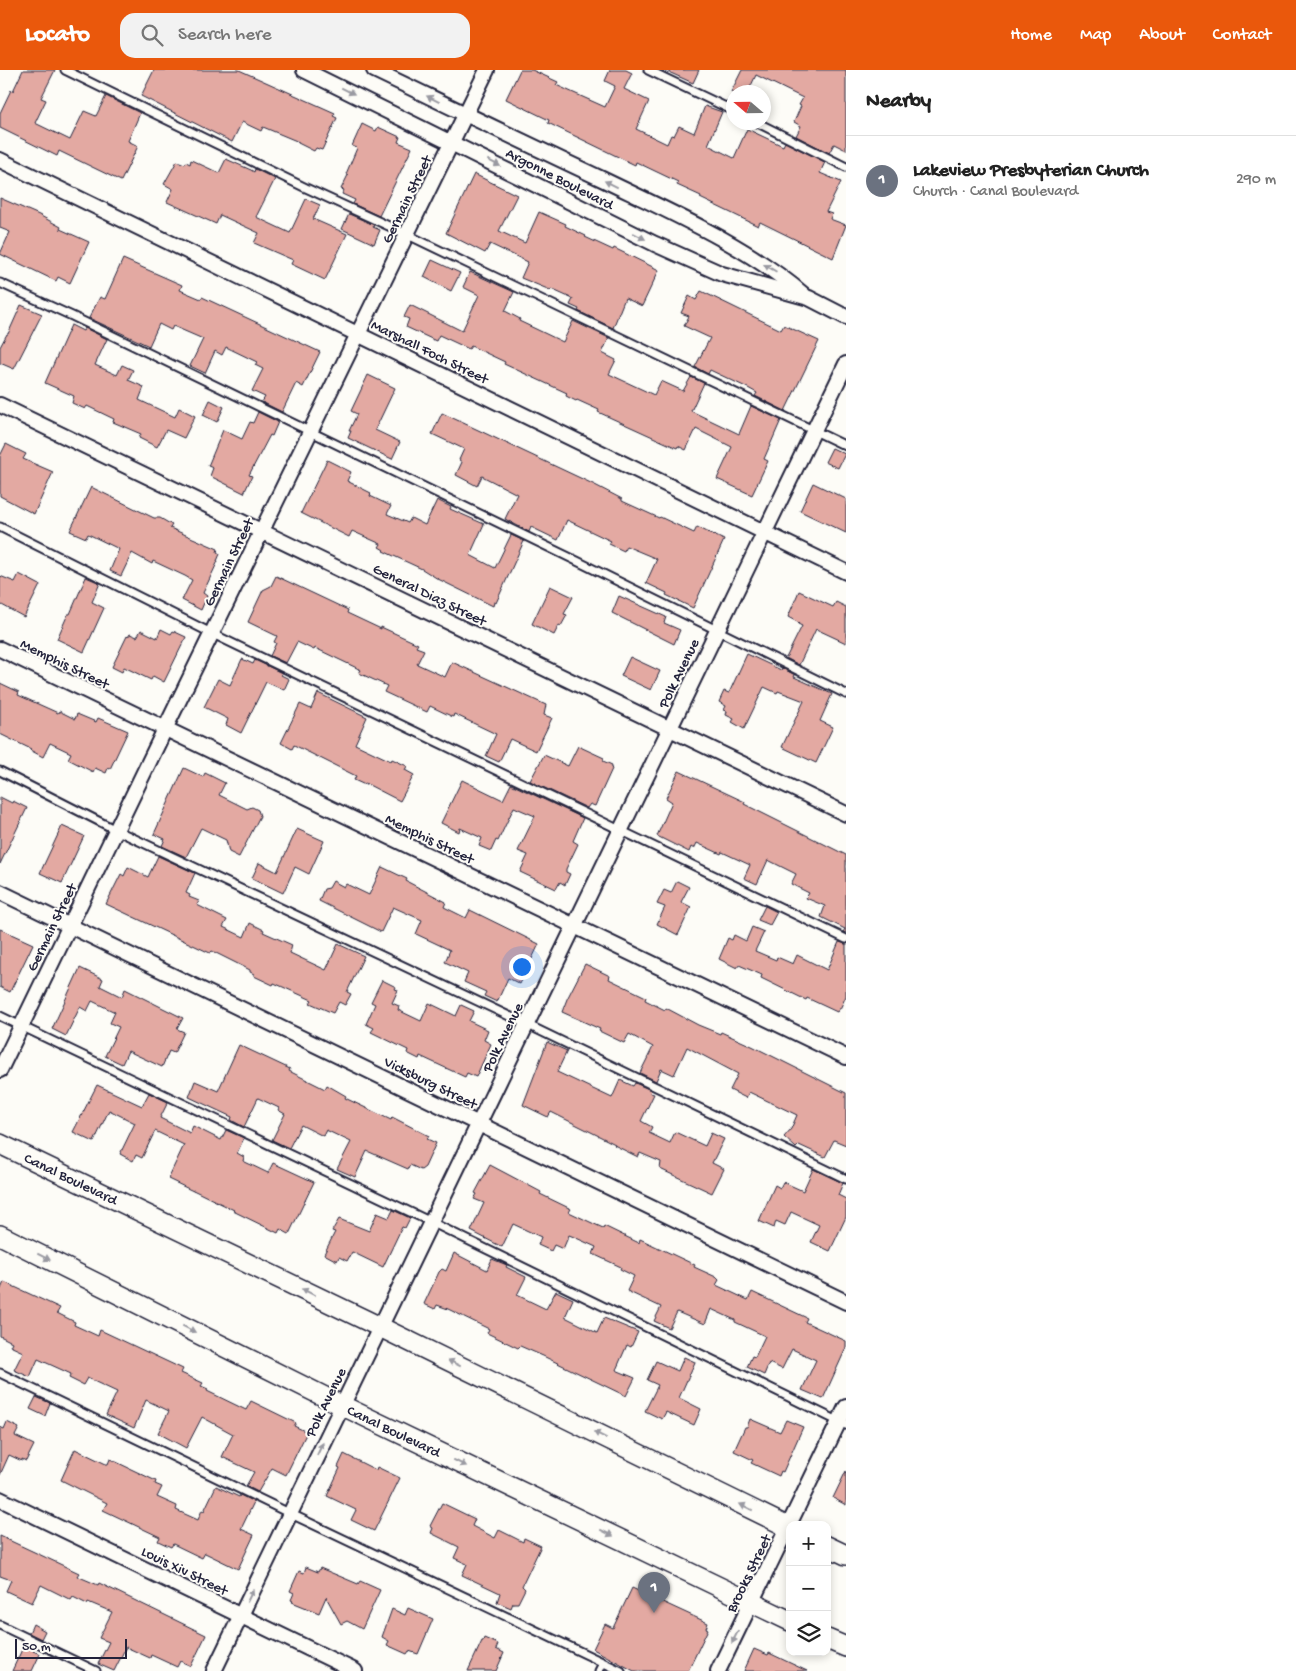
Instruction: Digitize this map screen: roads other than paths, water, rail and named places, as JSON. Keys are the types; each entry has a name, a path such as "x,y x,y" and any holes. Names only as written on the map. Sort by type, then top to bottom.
{"main road":[{"name":"Canal Boulevard","path":"0,1144 380,1327 786,1527"},
{"name":"Canal Boulevard","path":"0,1235 341,1405 786,1619"},
{"path":"831,1548 846,1555"},
{"path":"831,1641 846,1648"}],"street":[{"name":"Argonne Boulevard","path":"304,70 655,244 722,274 809,298"},
{"name":"Argonne Boulevard","path":"374,70 706,231 779,274 809,298 846,317"},
{"name":"Germain Street","path":"0,1070 211,633 487,70"},
{"name":"Marshall Foch Street","path":"0,160 846,572"},
{"name":"Polk Avenue","path":"214,1671 846,364"},
{"name":"General Diaz Street","path":"0,405 846,814"},
{"name":"Memphis Street","path":"0,649 846,1057"},
{"name":"Vicksburg Street","path":"0,892 846,1302"},
{"name":"Brooks Street","path":"793,1521 843,1423 846,1407"},
{"name":"Louis Xiv Street","path":"0,1499 355,1671"},
{"name":"Brooks Street","path":"718,1671 786,1534"}],"lane":[{"path":"64,70 846,446"},
{"path":"648,70 726,108"},
{"path":"771,129 846,166"},
{"path":"0,283 310,431 846,694"},
{"path":"0,526 211,633 846,939"},
{"path":"0,772 116,830 526,1024 846,1179"},
{"path":"0,1016 431,1222 843,1423"},
{"path":"0,1373 290,1514 621,1671"},
{"path":"0,1625 96,1671"},
{"path":"599,1671 603,1662"}],"place":[{"name":"Lakeview Presbyterian Church","path":"654,1613"}]}
